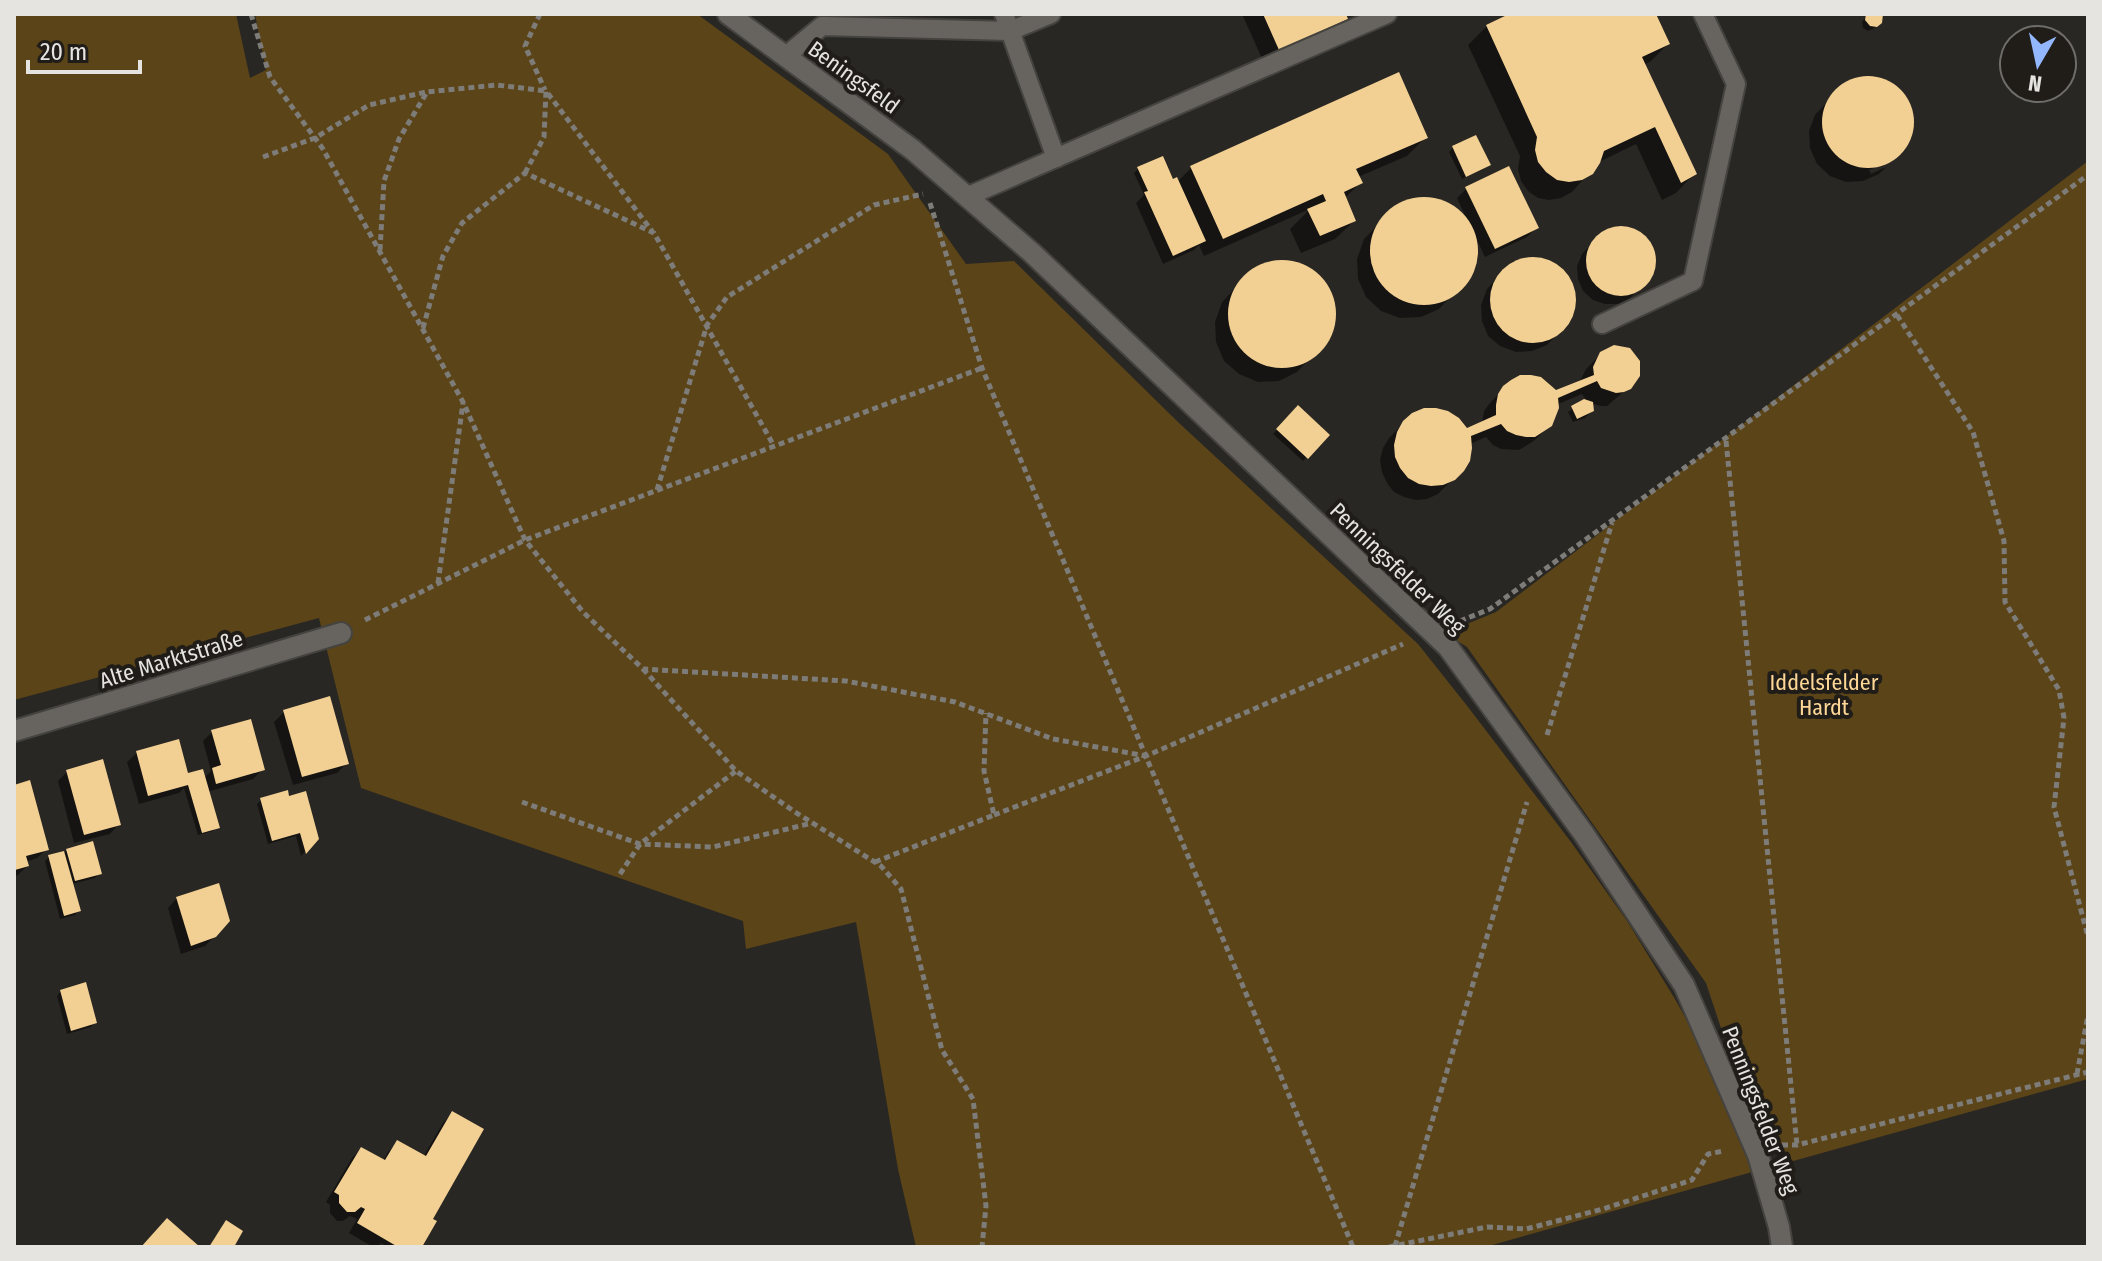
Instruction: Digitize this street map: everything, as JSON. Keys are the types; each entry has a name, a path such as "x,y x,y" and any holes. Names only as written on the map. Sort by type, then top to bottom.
{"street":[{"name":"Beningsfeld","path":"728,14 913,150"},
{"name":"Penningsfelder Weg","path":"913,150 1031,252 1448,647 1584,834 1684,985 1754,1146 1779,1227 1782,1247"},
{"name":"Alte Marktstraße","path":"14,731 341,633"}],"lane":[{"path":"786,56 822,26 1007,23 1051,14"},
{"path":"966,197 1387,14"},
{"path":"1602,324 1693,281 1736,84 1703,14"},
{"path":"1007,23 1056,158"}],"path":[{"path":"251,14 270,77 323,149 423,329 463,402 525,540 583,612 643,669 736,771 881,866 901,889 942,1050 973,1099 986,1206 982,1247"},
{"path":"540,14 525,46 546,91 654,233 774,446"},
{"path":"263,157 315,138 369,105 427,92 497,85 546,91"},
{"path":"423,329 443,256 462,223 525,173 544,137 546,91"},
{"path":"380,251 384,181 399,139 427,92"},
{"path":"525,173 654,233"},
{"path":"875,862 1146,756 1490,609 2088,175"},
{"path":"657,491 707,325 727,297 874,205 927,193 982,368 1353,1247"},
{"path":"1897,315 1973,432 2004,541 2005,602 2059,690 2064,718 2054,807 2088,937"},
{"path":"341,633 525,540 982,368"},
{"path":"438,583 463,402"},
{"path":"1725,440 1797,1145"},
{"path":"1612,523 1392,1246 1487,1227 1526,1229 1603,1209 1692,1180 1708,1154 1754,1146 1797,1145 2088,1072"},
{"path":"643,669 846,681 955,702 1053,739 1146,756"},
{"path":"986,713 984,771 994,815"},
{"path":"620,874 640,844 736,771"},
{"path":"522,802 640,844 713,847 813,823"},
{"path":"2077,1074 2088,1015"}],"green space":[{"path":"14,14 236,14 250,78 266,70 255,14 697,14 888,154 966,264 1014,261 1179,423 1418,644 1571,842 1627,921 1726,1091 1752,1172 1485,1247 916,1247 898,1169 856,922 746,949 743,921 361,788 319,618 14,700"},
{"name":"Iddelsfelder Hardt","path":"2088,161 2088,1079 1786,1163 1721,1028 1706,983 1467,647 1445,633 1496,612"}],"building":[{"path":"1263,14 1346,14 1348,19 1279,50"},
{"path":"1509,14 1656,14 1670,44 1642,57 1697,174 1681,183 1655,127 1604,151 1593,174 1582,180 1557,180 1546,172 1538,162 1535,150 1537,137 1486,25"},
{"path":"1866,14 1883,14 1882,23 1877,27 1870,26 1865,20"},
{"path":"1399,72 1428,138 1356,169 1363,183 1344,192 1356,221 1320,236 1307,209 1326,201 1323,194 1223,239 1190,166"},
{"path":"1868,76 1886,80 1900,90 1910,104 1914,122 1910,140 1900,154 1886,164 1868,168 1850,164 1836,154 1826,140 1822,122 1826,104 1836,90 1850,80"},
{"path":"1476,135 1491,165 1466,177 1452,146"},
{"path":"1163,156 1173,179 1177,177 1206,241 1173,256 1144,192 1148,191 1137,167"},
{"path":"1509,166 1539,228 1495,249 1465,187"},
{"path":"1424,197 1454,206 1462,213 1469,221 1478,251 1469,281 1462,289 1454,296 1424,305 1394,296 1386,289 1379,281 1370,251 1379,221 1386,213 1394,206"},
{"path":"1621,226 1646,236 1656,261 1646,286 1621,296 1596,286 1586,261 1596,236"},
{"path":"1533,257 1557,264 1569,276 1576,300 1569,324 1557,336 1533,343 1509,336 1497,324 1490,300 1497,276 1509,264"},
{"path":"1282,260 1312,269 1320,276 1327,284 1336,314 1327,344 1320,352 1312,359 1282,368 1252,359 1244,352 1237,344 1228,314 1237,284 1244,276 1252,269"},
{"path":"1614,345 1630,348 1640,361 1640,376 1631,389 1616,393 1601,388 1597,381 1558,398 1559,408 1552,426 1535,437 1516,435 1501,424 1471,436 1470,461 1455,480 1443,485 1419,484 1408,478 1400,468 1394,445 1403,421 1412,413 1424,408 1448,411 1467,428 1496,415 1498,394 1511,380 1520,375 1541,377 1556,390 1594,375 1593,367 1600,352"},
{"path":"1584,399 1593,402 1594,411 1577,419 1571,406"},
{"path":"1298,405 1330,435 1308,459 1276,429"},
{"path":"330,696 349,764 302,777 283,710"},
{"path":"251,719 265,770 216,784 212,768 221,765 211,730"},
{"path":"179,739 188,773 203,769 220,828 202,833 188,785 148,796 136,751"},
{"path":"103,759 121,825 84,835 66,770"},
{"path":"30,780 49,850 26,856 29,866 15,870 14,785"},
{"path":"288,790 289,796 306,791 319,839 306,854 300,833 272,841 260,798"},
{"path":"93,841 102,874 75,881 66,849"},
{"path":"64,851 81,911 64,916 48,855"},
{"path":"219,883 230,921 216,937 191,946 176,897"},
{"path":"86,982 97,1023 71,1031 60,990"},
{"path":"452,1111 484,1129 433,1219 437,1221 422,1247 398,1247 357,1223 365,1209 361,1207 355,1212 347,1212 339,1203 339,1195 334,1192 361,1147 385,1160 397,1140 426,1156"},
{"path":"167,1218 200,1247 141,1247"},
{"path":"226,1220 243,1231 234,1247 209,1247"}]}
